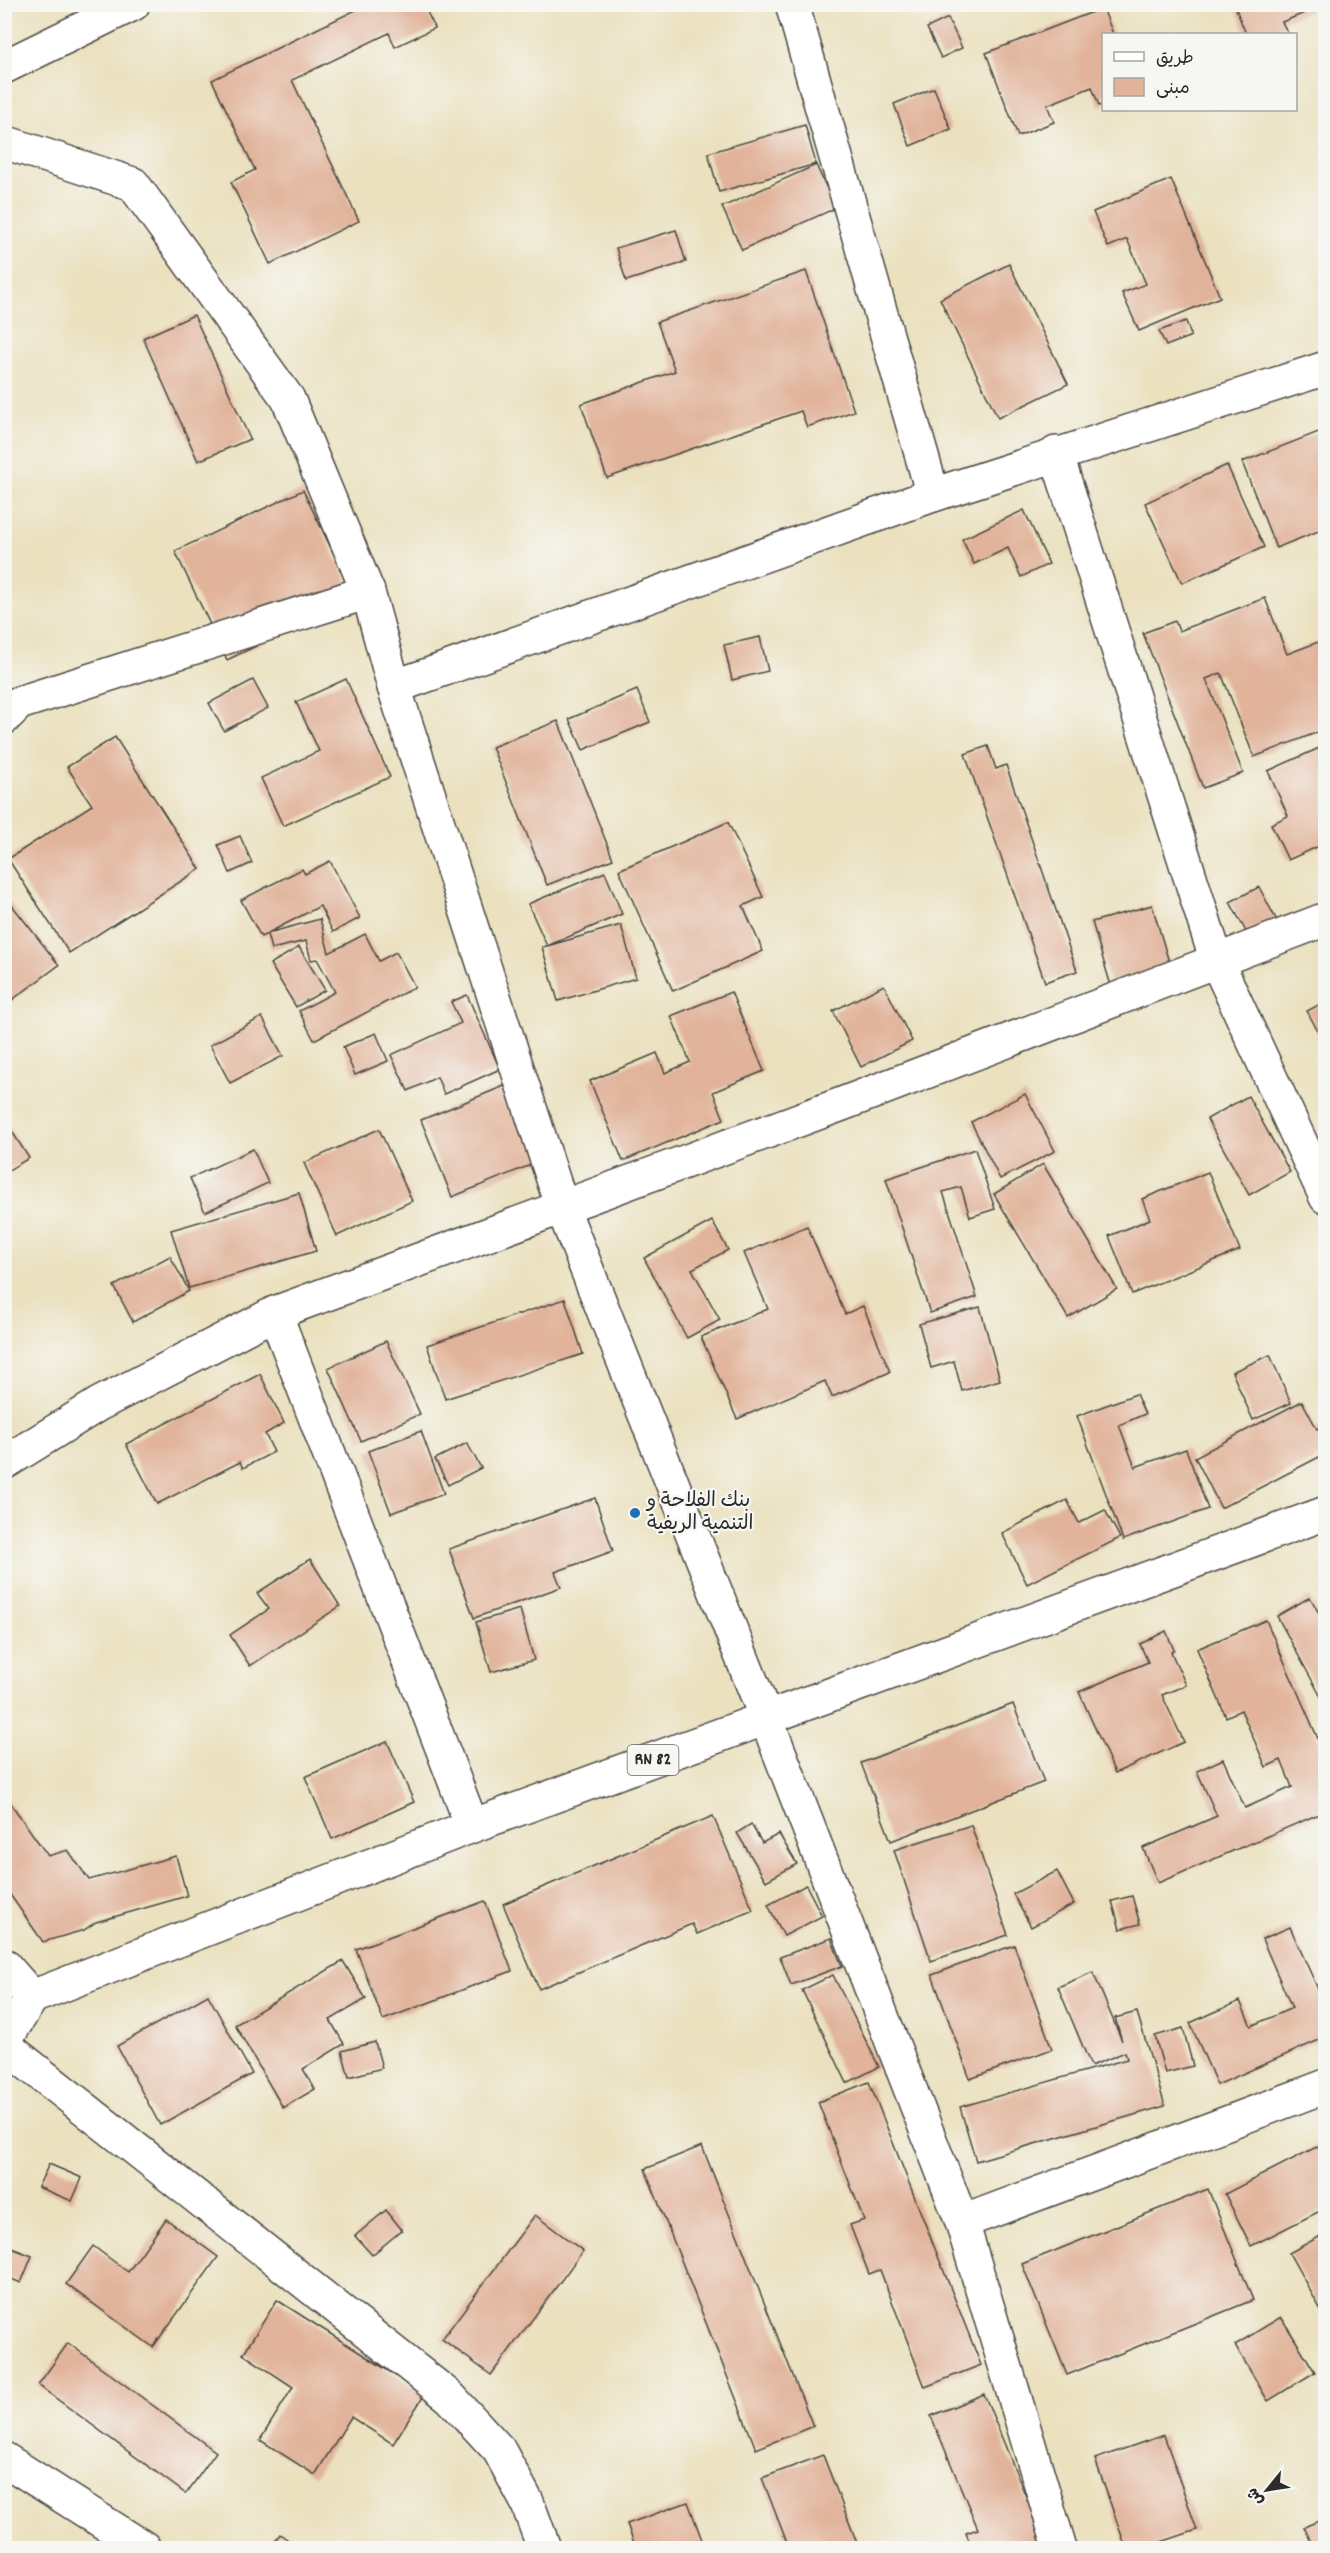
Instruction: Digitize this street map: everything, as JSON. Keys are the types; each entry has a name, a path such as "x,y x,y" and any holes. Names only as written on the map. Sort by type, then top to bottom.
{"street":[{"path":"4,68 133,4"},
{"path":"792,4 933,495"},
{"path":"4,141 134,184 288,399 368,592 394,687 562,1207 766,1718 962,2222 1060,2548"},
{"path":"394,687 933,495 1056,453 1326,368"},
{"path":"1056,453 1217,962 1326,1197"},
{"path":"4,718 19,703 368,592"},
{"path":"4,1463 99,1404 276,1313 1217,962 1326,919"},
{"path":"276,1313 472,1826"},
{"name":"RN 82","path":"32,1997 472,1826 1326,1513"},
{"path":"4,1965 32,1997 4,2043 450,2397 499,2450 527,2502 544,2548"},
{"path":"962,2222 1326,2086"},
{"path":"4,2458 144,2548"}],"building":[{"path":"368,4 423,4 435,28 395,47 389,33 292,80 359,221 270,264 231,182 255,170 212,80"},
{"path":"1234,4 1325,4 1282,22 1288,33 1246,33"},
{"path":"1103,8 1113,33 1102,33 1102,105 1099,106 1092,87 1047,105 1054,122 1018,136 986,53"},
{"path":"948,18 962,48 941,58 927,28"},
{"path":"934,88 951,129 910,146 894,104"},
{"path":"805,125 816,164 719,192 708,153"},
{"path":"816,165 836,208 742,250 722,207"},
{"path":"1171,179 1220,297 1139,331 1122,293 1146,284 1127,239 1108,247 1093,212"},
{"path":"676,230 686,262 626,281 616,248"},
{"path":"1009,264 1068,384 998,418 940,299"},
{"path":"806,271 854,411 807,427 801,411 607,478 581,404 675,371 657,322"},
{"path":"194,315 250,439 198,461 143,338"},
{"path":"1186,321 1191,336 1166,346 1159,331"},
{"path":"1326,429 1326,528 1276,548 1242,462"},
{"path":"1227,465 1264,547 1182,583 1145,503"},
{"path":"303,490 355,598 227,660 175,551"},
{"path":"1024,510 1049,564 1021,577 1008,548 974,564 962,539"},
{"path":"1265,598 1287,654 1326,639 1326,729 1254,757 1221,673 1206,679 1243,773 1203,788 1143,633 1175,621 1179,631"},
{"path":"760,637 768,671 732,680 724,645"},
{"path":"346,679 390,777 283,826 261,778 319,751 296,702"},
{"path":"253,680 268,708 224,731 209,703"},
{"path":"637,690 650,722 583,750 569,719"},
{"path":"558,721 613,859 547,885 492,747"},
{"path":"115,737 200,869 69,953 8,859 92,805 67,767"},
{"path":"1326,745 1326,810 1323,811 1326,816 1326,843 1288,860 1271,824 1288,816 1268,771"},
{"path":"988,746 996,769 1006,765 1077,971 1045,982 965,754"},
{"path":"728,822 763,897 743,906 763,951 673,991 619,870"},
{"path":"240,836 252,863 230,873 218,845"},
{"path":"330,861 360,918 333,932 320,906 268,933 320,919 329,953 365,934 379,961 396,952 415,987 314,1040 299,1011 335,992 317,959 311,960 306,941 271,949 267,934 261,937 241,900 302,869 305,874"},
{"path":"605,872 622,914 547,946 528,904"},
{"path":"1259,887 1278,923 1249,937 1230,902"},
{"path":"4,895 59,965 4,1006"},
{"path":"1152,905 1171,969 1111,986 1092,922"},
{"path":"621,925 636,978 558,1001 542,947"},
{"path":"299,947 325,990 296,1007 270,964"},
{"path":"884,985 912,1041 861,1067 833,1011"},
{"path":"731,992 764,1071 713,1092 724,1119 623,1161 590,1081 657,1053 665,1073 690,1062 671,1016"},
{"path":"467,995 500,1069 444,1094 437,1077 408,1091 391,1055 461,1023 451,1002"},
{"path":"1326,1001 1326,1046 1307,1011"},
{"path":"262,1017 283,1056 230,1083 210,1045"},
{"path":"376,1033 388,1061 355,1075 343,1047"},
{"path":"514,1082 545,1159 452,1197 421,1120"},
{"path":"1025,1094 1055,1151 1000,1179 971,1122"},
{"path":"1248,1096 1290,1172 1249,1195 1207,1119"},
{"path":"4,1119 29,1158 4,1173"},
{"path":"379,1129 412,1201 337,1236 304,1163"},
{"path":"253,1149 268,1183 205,1212 190,1178"},
{"path":"975,1149 995,1209 970,1217 961,1187 943,1192 977,1297 930,1313 886,1179"},
{"path":"1043,1164 1117,1289 1068,1318 994,1194"},
{"path":"1208,1172 1240,1250 1132,1294 1109,1236 1150,1219 1142,1199"},
{"path":"299,1193 316,1251 189,1288 171,1230"},
{"path":"712,1221 728,1250 692,1269 720,1320 687,1338 644,1258"},
{"path":"807,1226 845,1314 863,1306 890,1372 832,1397 825,1381 737,1419 701,1337 768,1309 744,1253"},
{"path":"170,1256 189,1291 133,1322 114,1286"},
{"path":"565,1299 583,1354 445,1399 427,1345"},
{"path":"980,1307 1000,1380 962,1391 954,1361 931,1368 919,1324"},
{"path":"386,1341 420,1414 361,1441 328,1368"},
{"path":"1270,1355 1291,1403 1253,1420 1232,1372"},
{"path":"260,1374 284,1423 265,1434 274,1452 243,1468 240,1462 157,1504 126,1444"},
{"path":"1136,1394 1145,1414 1119,1425 1135,1467 1186,1449 1208,1509 1123,1540 1077,1416"},
{"path":"1302,1401 1317,1429 1326,1425 1326,1464 1324,1465 1319,1457 1221,1508 1195,1457"},
{"path":"421,1431 444,1494 391,1513 368,1451"},
{"path":"467,1443 481,1468 448,1485 435,1459"},
{"path":"595,1498 613,1551 555,1572 561,1587 474,1618 449,1549"},
{"path":"1067,1500 1079,1523 1105,1510 1120,1538 1027,1584 1002,1533"},
{"path":"310,1559 340,1606 250,1666 230,1635 269,1609 257,1593"},
{"path":"1310,1597 1326,1626 1326,1706 1277,1616"},
{"path":"520,1609 534,1660 491,1672 476,1622"},
{"path":"1266,1620 1326,1757 1326,1811 1158,1883 1143,1848 1217,1816 1197,1771 1223,1759 1245,1808 1292,1787 1281,1760 1266,1767 1241,1710 1226,1717 1197,1649"},
{"path":"1166,1631 1174,1650 1171,1652 1186,1685 1162,1695 1184,1742 1115,1773 1079,1692 1148,1662 1140,1644"},
{"path":"1013,1704 1044,1782 891,1841 861,1763"},
{"path":"387,1741 414,1802 332,1839 305,1777"},
{"path":"4,1794 48,1856 68,1850 89,1880 176,1856 187,1896 96,1922 84,1930 43,1942 4,1886"},
{"path":"713,1816 753,1910 697,1934 692,1924 539,1989 503,1904"},
{"path":"751,1824 762,1843 779,1834 797,1864 766,1881 737,1833"},
{"path":"971,1825 1008,1935 931,1961 894,1850"},
{"path":"1057,1871 1074,1904 1031,1927 1013,1894"},
{"path":"806,1885 822,1916 784,1936 768,1905"},
{"path":"1132,1896 1140,1924 1120,1929 1112,1901"},
{"path":"485,1901 512,1971 383,2020 356,1949"},
{"path":"1290,1927 1326,2007 1326,2037 1217,2085 1190,2023 1240,2001 1251,2026 1292,2008 1262,1939"},
{"path":"831,1938 842,1966 791,1985 780,1957"},
{"path":"1014,1945 1052,2049 970,2079 932,1975"},
{"path":"343,1961 366,1999 330,2020 344,2044 303,2069 315,2089 283,2108 235,2025"},
{"path":"1093,1972 1122,2041 1115,2018 1137,2012 1165,2106 976,2161 960,2107 1127,2059 1125,2052 1091,2066 1058,1987"},
{"path":"833,1975 879,2067 847,2083 802,1990"},
{"path":"208,1995 252,2074 160,2125 117,2046"},
{"path":"1183,2028 1193,2066 1165,2073 1155,2036"},
{"path":"375,2042 382,2068 349,2077 342,2051"},
{"path":"869,2082 981,2365 925,2387 880,2270 869,2274 850,2225 864,2220 818,2102"},
{"path":"1326,2142 1326,2208 1251,2246 1225,2194"},
{"path":"702,2146 813,2426 756,2449 645,2169"},
{"path":"49,2164 82,2178 72,2201 38,2187"},
{"path":"1208,2189 1253,2300 1067,2375 1022,2264"},
{"path":"386,2210 402,2230 372,2255 355,2236"},
{"path":"535,2215 583,2251 491,2375 442,2339"},
{"path":"166,2219 218,2257 153,2347 66,2284 93,2246 128,2272"},
{"path":"1326,2233 1326,2319 1289,2253"},
{"path":"4,2245 32,2256 21,2283 4,2276"},
{"path":"277,2300 425,2394 393,2444 351,2417 315,2475 260,2440 293,2387 243,2354"},
{"path":"1281,2317 1315,2372 1268,2401 1235,2345"},
{"path":"68,2343 216,2452 186,2494 38,2385"},
{"path":"984,2394 1047,2548 972,2548 966,2533 978,2529 931,2416"},
{"path":"1164,2435 1197,2530 1143,2548 1126,2548 1095,2459"},
{"path":"823,2455 859,2548 789,2548 762,2478"},
{"path":"688,2502 705,2548 636,2548 627,2524"},
{"path":"1326,2518 1326,2548 1314,2548 1304,2527"},
{"path":"280,2534 299,2548 270,2548"}],"place":[{"name":"بنك الفلاحة و التنمية الريفية","path":"635,1513"}]}
